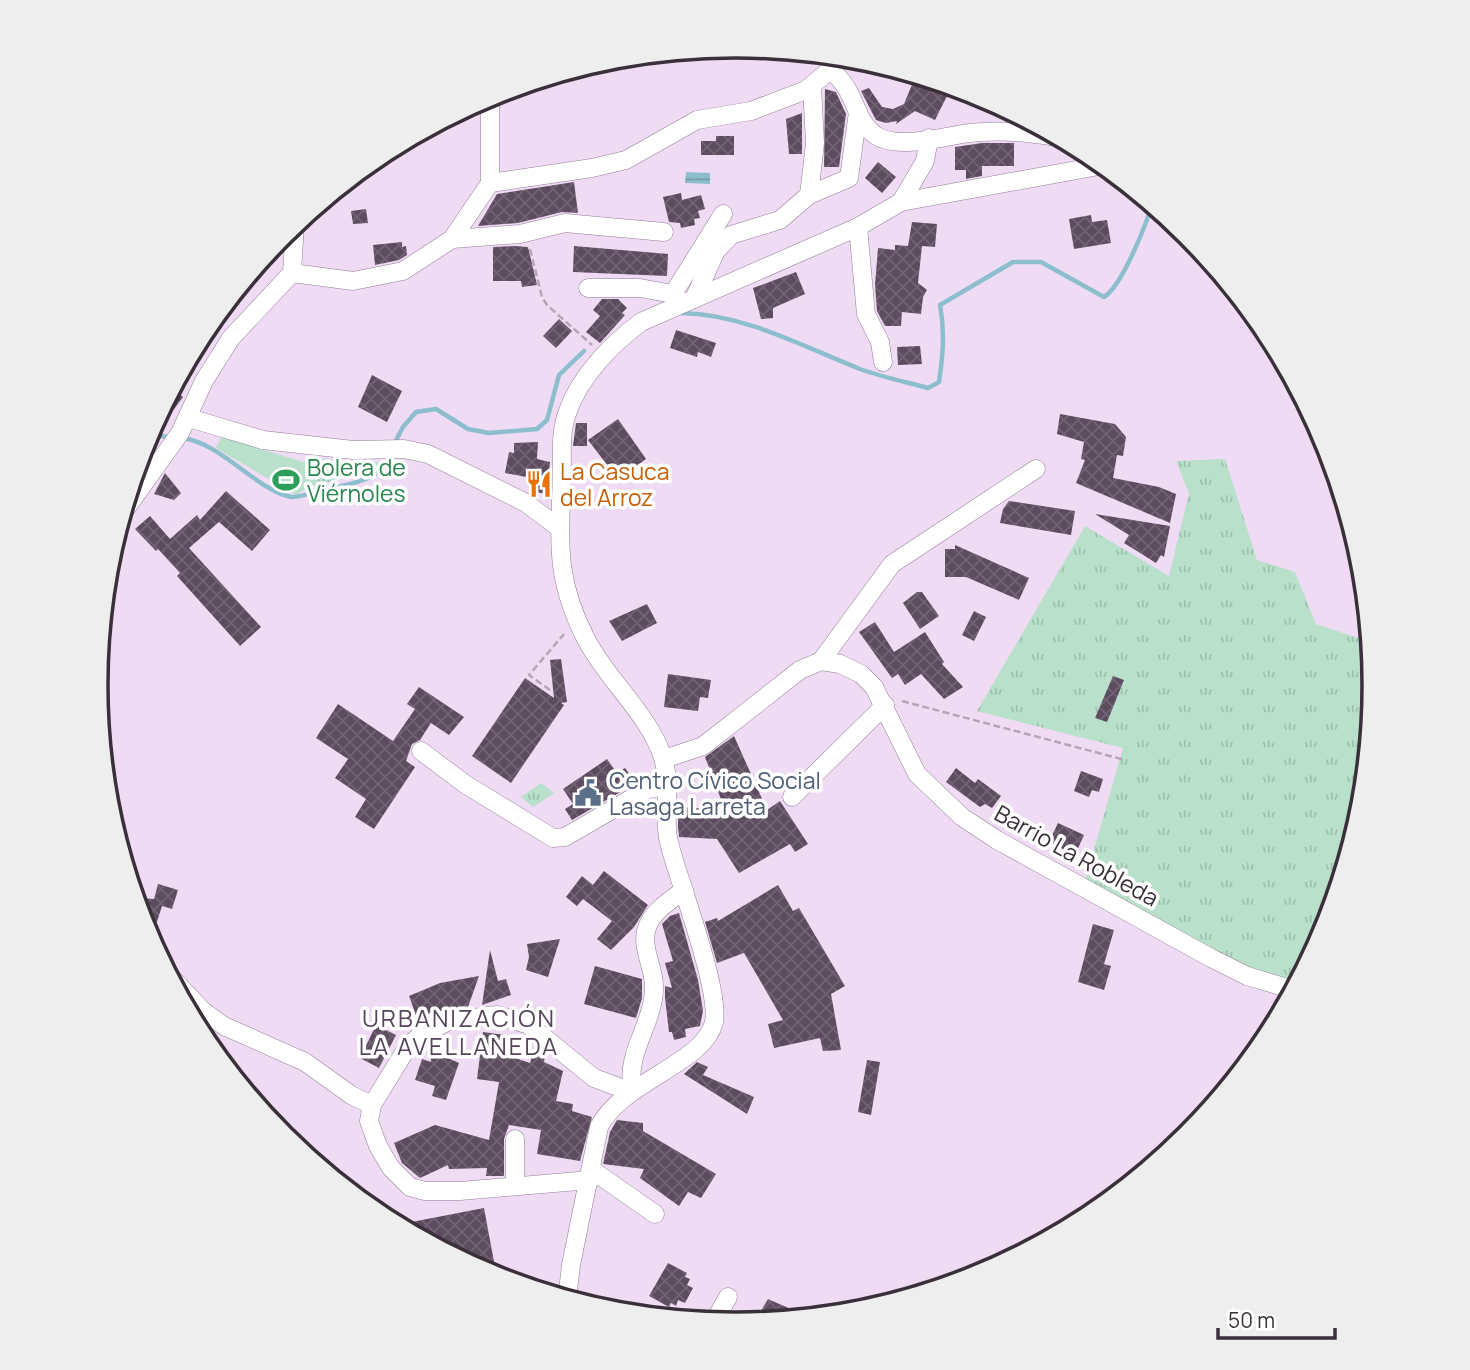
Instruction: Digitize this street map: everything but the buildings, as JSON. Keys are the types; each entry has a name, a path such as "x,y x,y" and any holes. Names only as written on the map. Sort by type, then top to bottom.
{"street":[{"path":"490,183 592,168 626,160 697,120 751,111 811,86 829,65"},
{"path":"835,66 852,92 863,124 886,141 901,143 981,132 1032,133"},
{"path":"809,195 815,143 811,86"},
{"path":"292,273 354,281 372,279 403,271 452,239 490,183 489,108"},
{"path":"682,299 731,235 780,220 809,195 849,178 858,112"},
{"path":"901,202 925,161 929,138"},
{"path":"568,1290 599,1127 607,1111 631,1091 689,1054 713,1024 714,1007 668,838 664,759 649,730 597,658 577,618 563,580 558,527 565,420 576,393 605,356 641,322 682,299 858,228 901,202 1090,168"},
{"path":"682,299 723,214"},
{"path":"452,239 528,231 565,223 664,232"},
{"path":"858,228 866,314 880,342 883,362"},
{"path":"138,492 184,426 204,381 231,338 292,273 294,238"},
{"path":"588,288 640,288 682,299"},
{"path":"184,426 263,440 354,450 395,450 428,454 526,503 558,527"},
{"path":"664,759 703,746 800,670 821,661 857,609 898,558 1036,469"},
{"name":"Barrio La Robleda","path":"821,661 840,664 861,674 891,702 917,774 962,817 997,840 1211,958 1247,976 1284,987"},
{"path":"792,797 891,702"},
{"path":"421,751 553,838 565,837 648,789 666,786"},
{"path":"631,1091 629,1076 652,1005 654,986 644,941 648,924 660,909 684,890"},
{"path":"193,1000 224,1026 305,1062 351,1095 372,1105"},
{"path":"631,1091 594,1078 529,1025 498,1015 449,1021 419,1036 407,1048 372,1105 369,1121 378,1146 391,1168 410,1187 425,1192 515,1186 591,1175 655,1214"},
{"path":"515,1139 515,1186"},
{"path":"720,1312 728,1297"}],"path":[{"path":"528,231 542,298 605,356"},
{"path":"236,309 238,301"},
{"path":"550,690 529,675 577,618"},
{"path":"891,702 1125,760"}],"green space":[{"name":"Bolera de Viérnoles","path":"221,437 310,464 296,495 216,448"},
{"path":"312,458 378,462 382,468 308,487 296,495"},
{"path":"1225,459 1257,560 1295,572 1316,624 1360,639 1361,726 1350,807 1329,887 1315,925 1287,982 1247,976 1081,895 1123,748 977,711 1085,526 1169,576 1189,493 1176,461"},
{"path":"541,783 554,793 533,807 521,797"}],"water":[{"path":"686,172 710,173 710,184 685,183"}],"waterway":[{"path":"681,313 750,325 860,369 928,388 939,382 942,362 943,324 940,305 1013,262 1041,262 1104,297 1126,268 1149,213"},
{"path":"393,446 403,427 416,412 436,409 468,429 489,433 537,429 547,420 559,375 584,351"},
{"path":"159,436 170,437"},
{"path":"183,438 212,449 266,486 292,497 369,478 379,471 390,454"}],"place":[{"name":"Bolera de Viérnoles","path":"286,480"},
{"name":"La Casuca del Arroz","path":"539,484"},
{"name":"Centro Cívico Social Lasaga Larreta","path":"588,793"}],"district":[{"name":"URBANIZACIÓN LA AVELLANEDA","path":"459,1031"}]}
